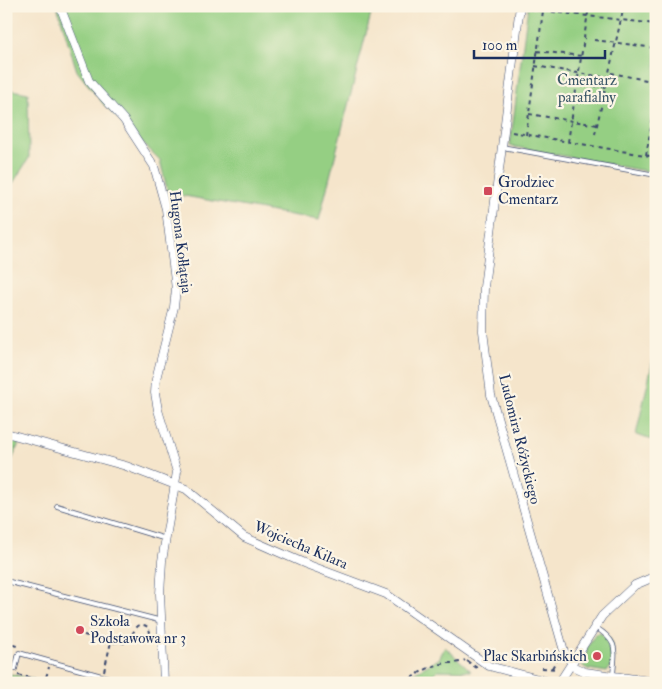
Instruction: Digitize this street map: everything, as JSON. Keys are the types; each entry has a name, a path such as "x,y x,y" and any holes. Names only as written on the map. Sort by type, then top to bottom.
{"street":[{"name":"Hugona Kołłątaja","path":"60,6 89,80 134,134 154,166 162,191 176,289 174,308 156,379 155,393 158,410 177,472 166,538 161,586 164,683"},
{"name":"Ludomira Różyckiego","path":"523,8 502,147 482,311 491,395 564,651 571,663"},
{"name":"Wojciecha Kilara","path":"6,433 126,466 176,483 186,489 244,537 306,564 386,594 471,655 494,668 553,683"},
{"path":"559,683 595,627 618,599 635,585 656,576"},
{"path":"571,663 581,670 607,678 656,682"}],"lane":[{"path":"502,147 656,175"},
{"path":"57,506 166,538"},
{"path":"6,581 162,621"},
{"path":"595,627 607,634 615,646 607,678"},
{"path":"15,669 19,653 127,683"}],"path":[{"path":"526,135 542,11 541,6"},
{"path":"568,142 589,6"},
{"path":"596,134 624,6"},
{"path":"523,8 656,24"},
{"path":"594,40 656,48"},
{"path":"537,52 582,56"},
{"path":"535,66 609,78"},
{"path":"610,73 656,82"},
{"path":"586,85 607,87"},
{"path":"646,155 656,102"},
{"path":"529,114 598,124"},
{"path":"652,122 656,123"},
{"path":"509,132 656,157"},
{"path":"84,635 111,642 127,643 136,627 144,625 148,627 150,632 147,639 136,639 133,635"},
{"path":"6,639 11,641 10,644"},
{"path":"103,676 111,642"},
{"path":"542,668 554,668 558,658 557,653"},
{"path":"405,683 429,668 440,664 461,663 471,655"},
{"path":"45,682 50,666"},
{"path":"6,672 51,683"}],"green space":[{"path":"57,6 373,6 319,220 168,193 160,160 105,106 77,71"},
{"name":"Cmentarz parafialny","path":"528,6 656,6 656,173 510,146"},
{"path":"6,89 28,93 29,158 6,194"},
{"path":"656,351 656,441 636,435"},
{"path":"6,438 20,441 6,474"},
{"name":"Plac Skarbińskich","path":"600,633 610,639 612,647 613,656 607,672 588,669 578,663 595,634"},
{"path":"445,647 471,671 438,670 421,683 395,683 439,659"},
{"path":"6,673 40,681 40,683 6,683"}],"place":[{"name":"Grodziec Cmentarz","path":"488,191"},
{"name":"Szkoła Podstawowa nr 3","path":"80,630"},
{"name":"Plac Skarbińskich","path":"597,656"}]}
